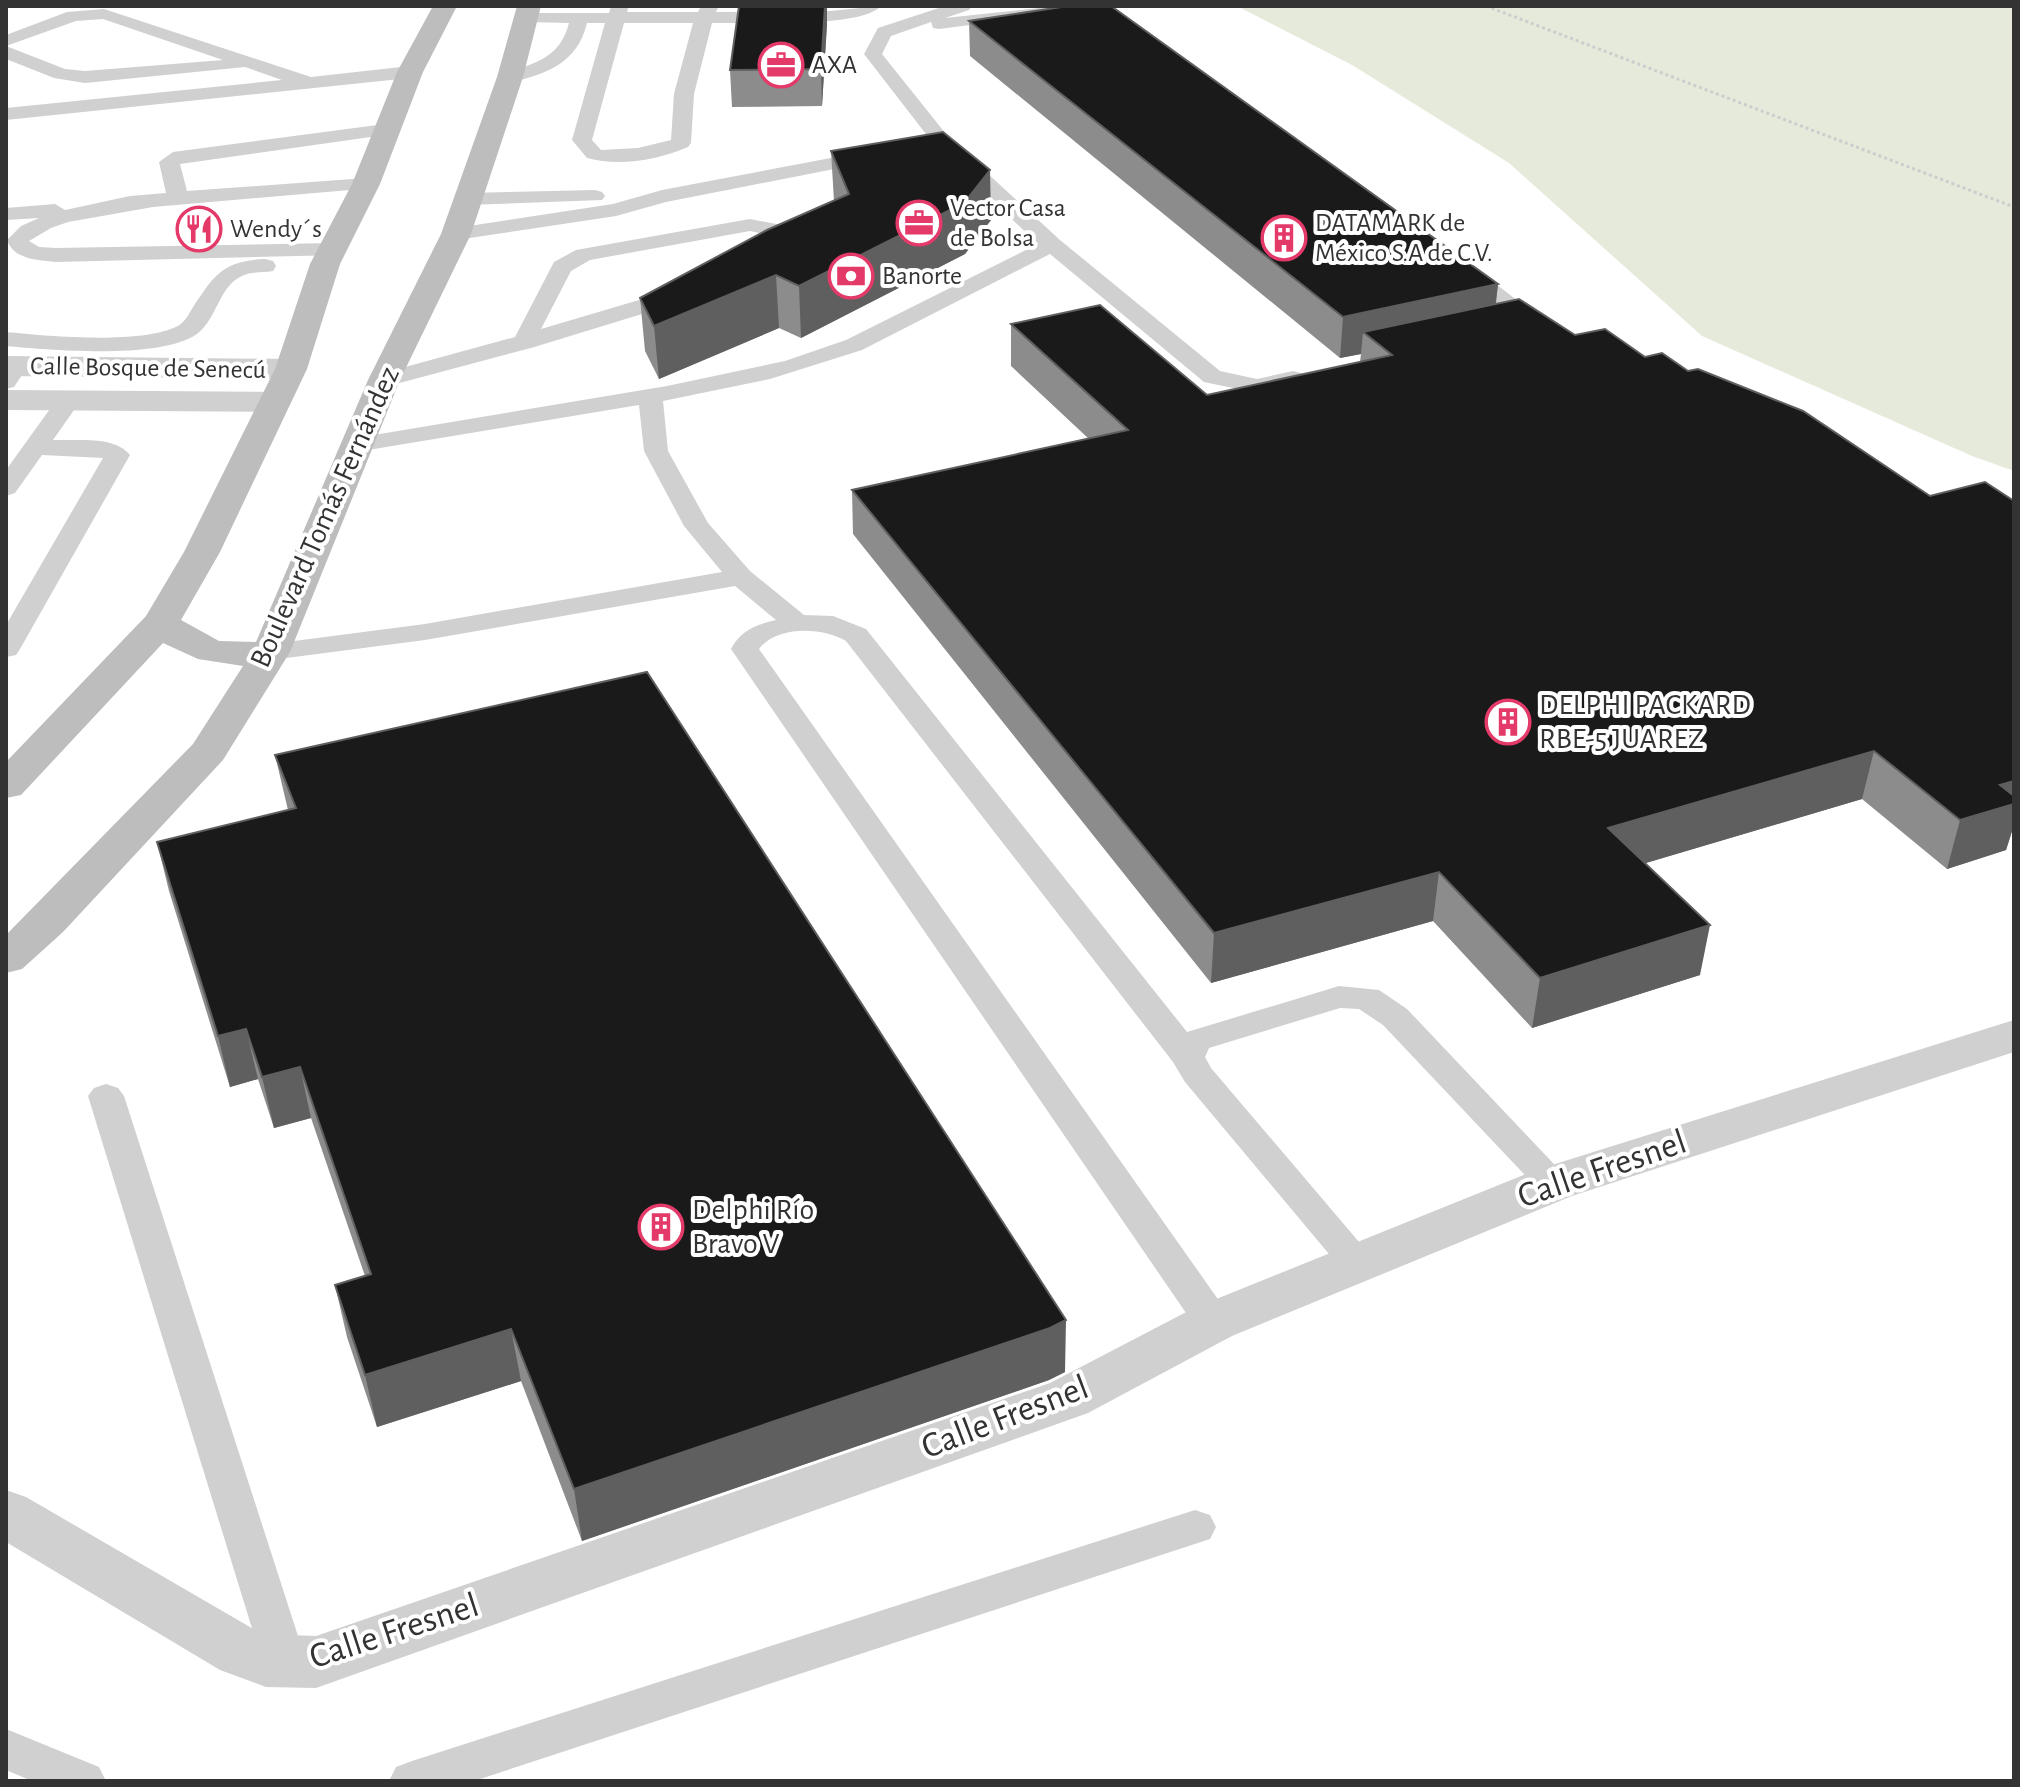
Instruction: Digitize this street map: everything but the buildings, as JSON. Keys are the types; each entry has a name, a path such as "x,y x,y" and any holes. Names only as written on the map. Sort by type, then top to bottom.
{"main road":[{"path":"6,786 161,622 202,552 291,369 328,257 366,184 410,72 445,6"},
{"name":"Boulevard Tomás Fernández","path":"6,959 47,922 209,751 271,652 384,380 456,234 510,77 527,12"},
{"path":"161,622 176,637 213,654 230,657 271,652"}],"street":[{"name":"Calle Bosque de Senecú","path":"8,363 136,354 291,369"},
{"name":"Calle Bosque de Senecú","path":"6,400 274,402"},
{"name":"Calle Fresnel","path":"11,1524 241,1652 285,1664 316,1662 1069,1398 1213,1322 1554,1183 2014,1036"}],"lane":[{"path":"527,12 580,17 618,12 830,16 872,6"},
{"path":"963,6 884,32 873,54 935,144 1212,377 1257,386 1317,373"},
{"path":"884,32 1048,7 1070,15"},
{"path":"618,12 582,140 593,154 602,156 662,151 681,143 684,94 707,12"},
{"path":"6,41 73,16 104,14 315,84"},
{"path":"510,77 560,60 574,41 580,17"},
{"path":"6,52 61,74 85,77 249,62"},
{"path":"6,114 410,72"},
{"path":"178,198 169,162 180,156 385,130"},
{"path":"456,234 616,210 662,196 896,151"},
{"path":"6,214 366,184"},
{"path":"467,199 662,196"},
{"path":"150,201 51,221 24,233 18,240 20,246 35,253 56,255 328,257"},
{"path":"523,343 562,267 584,255 750,225 784,232 792,240 759,260"},
{"path":"356,445 650,397 753,376 823,357 854,345 1052,245"},
{"path":"1441,252 1524,317 1525,323 1521,327 1498,334"},
{"path":"136,354 192,327 232,269 328,257"},
{"path":"384,380 523,343 700,288"},
{"path":"650,397 656,451 697,526 740,577 798,624"},
{"path":"6,488 69,400"},
{"path":"6,649 117,455 106,450 36,447"},
{"path":"271,652 425,632 740,577"},
{"path":"1213,1322 745,649 746,642 753,635 798,624 830,623 856,635 1188,1057 1197,1074 1357,1262"},
{"path":"1188,1057 1195,1041 1339,997 1367,998 1395,1017 1554,1183"},
{"path":"106,1096 285,1664"},
{"path":"412,1781 1195,1527"},
{"path":"6,1749 83,1781"}],"path":[{"path":"1486,6 2014,207"}],"shaded area":[{"path":"1237,6 2014,6 2014,471 1972,456 1702,336 1509,163 1352,65"}],"place":[{"name":"AXA","path":"781,65"},
{"name":"Vector Casa de Bolsa","path":"919,223"},
{"name":"Wendy´s","path":"199,229"},
{"name":"DATAMARK de México S.A de C.V.","path":"1284,238"},
{"name":"Banorte","path":"851,276"},
{"name":"DELPHI PACKARD RBE-5 JUAREZ","path":"1508,722"},
{"name":"Delphi Río Bravo V","path":"661,1227"}]}
